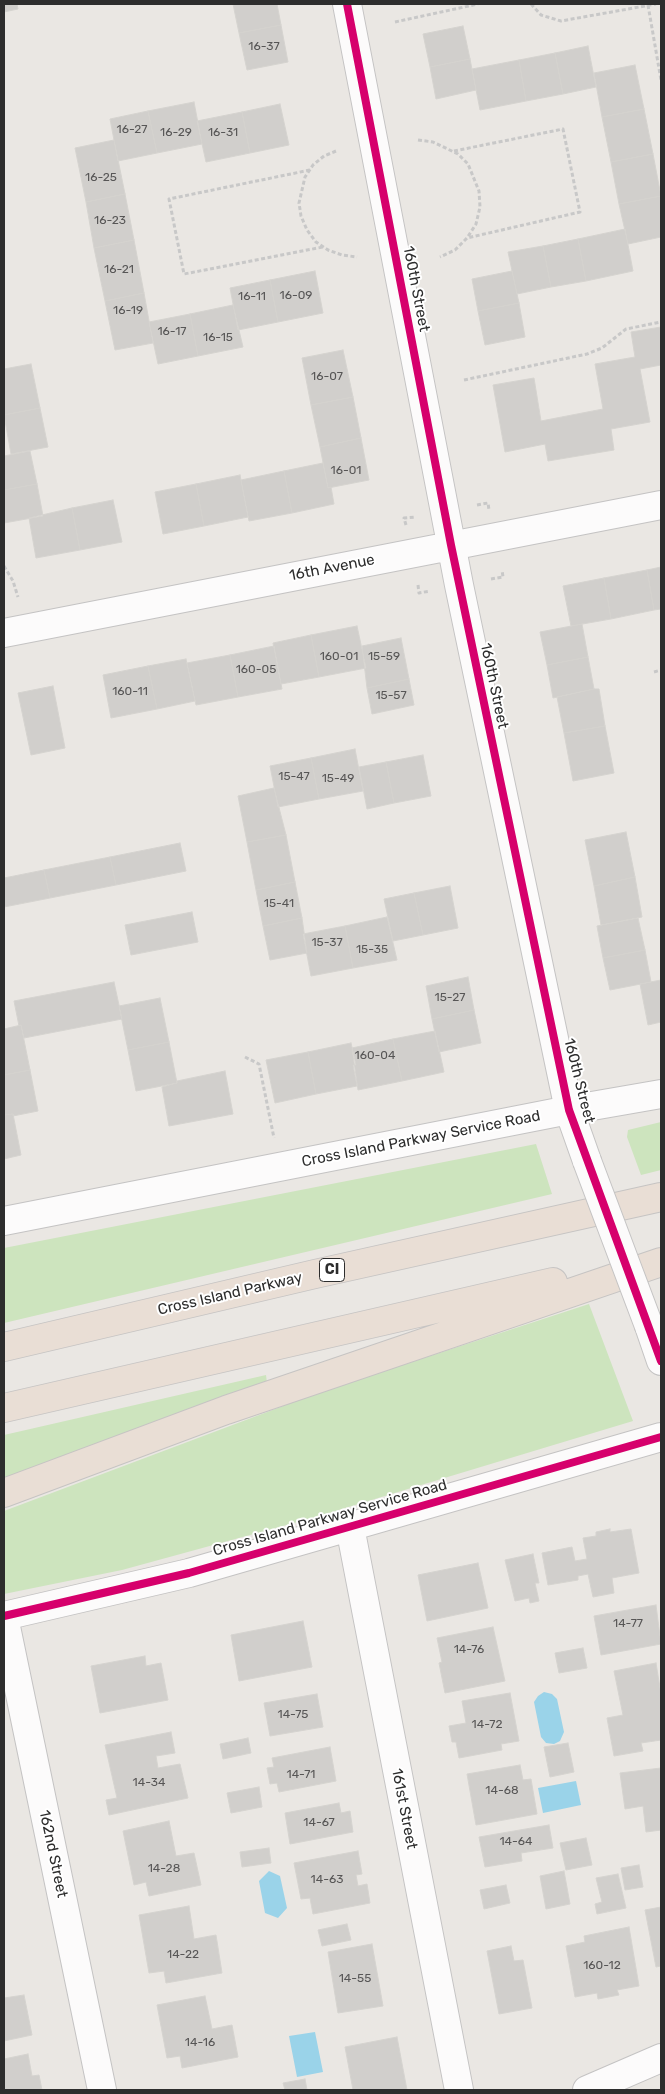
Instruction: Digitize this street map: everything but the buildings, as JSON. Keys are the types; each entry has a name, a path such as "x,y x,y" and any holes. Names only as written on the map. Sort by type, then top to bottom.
{"highway":[{"name":"Cross Island Parkway","path":"4,1347 315,1274 661,1197"},
{"path":"4,1408 661,1260"},
{"path":"4,1493 226,1410 661,1260"}],"street":[{"name":"160th Street","path":"347,4 451,545 569,1110 661,1361"},
{"name":"16th Avenue","path":"4,632 661,505"},
{"name":"Cross Island Parkway Service Road","path":"4,1221 569,1110 661,1094"},
{"name":"Cross Island Parkway Service Road","path":"4,1617 132,1588 661,1437"},
{"name":"161st Street","path":"350,1527 460,2090"},
{"name":"162nd Street","path":"4,1617 102,2090"},
{"path":"587,2090 661,2058"}],"path":[{"path":"395,22 478,4"},
{"path":"531,4 541,15 561,21 656,4"},
{"path":"648,5 661,80"},
{"path":"454,151 563,129 580,212 467,238"},
{"path":"418,140 432,142 454,151 468,164 479,191 480,208 476,224 467,238 455,250 440,257"},
{"path":"336,150 324,156 310,170 300,189 299,203 301,216 307,230 316,242 342,255 357,257"},
{"path":"310,170 169,198 184,274 323,246"},
{"path":"464,380 587,354 602,348 626,329 661,322"},
{"path":"477,505 488,503 489,511"},
{"path":"407,526 404,518 416,517"},
{"path":"4,566 13,581 18,597"},
{"path":"491,579 503,577 502,570"},
{"path":"418,585 419,593 430,591"},
{"path":"654,672 661,670"},
{"path":"245,1056 260,1064 275,1141"}],"green space":[{"path":"661,1122 661,1170 641,1175 627,1137 628,1130"},
{"path":"536,1144 552,1194 4,1323 4,1248"},
{"path":"589,1304 633,1421 312,1518 122,1570 4,1594 4,1511 323,1391"},
{"path":"266,1375 267,1383 4,1478 4,1435"}],"water":[{"path":"544,1692 552,1694 557,1699 564,1732 560,1741 554,1744 546,1743 541,1737 534,1702"},
{"path":"576,1781 581,1805 543,1813 538,1788"},
{"path":"269,1871 280,1876 287,1908 278,1918 265,1913 259,1881"},
{"path":"315,2032 323,2072 297,2077 289,2036"}],"cycle path":[{"path":"347,4 451,545 569,1110 661,1361"},
{"path":"4,1616 189,1573 661,1437"}]}
